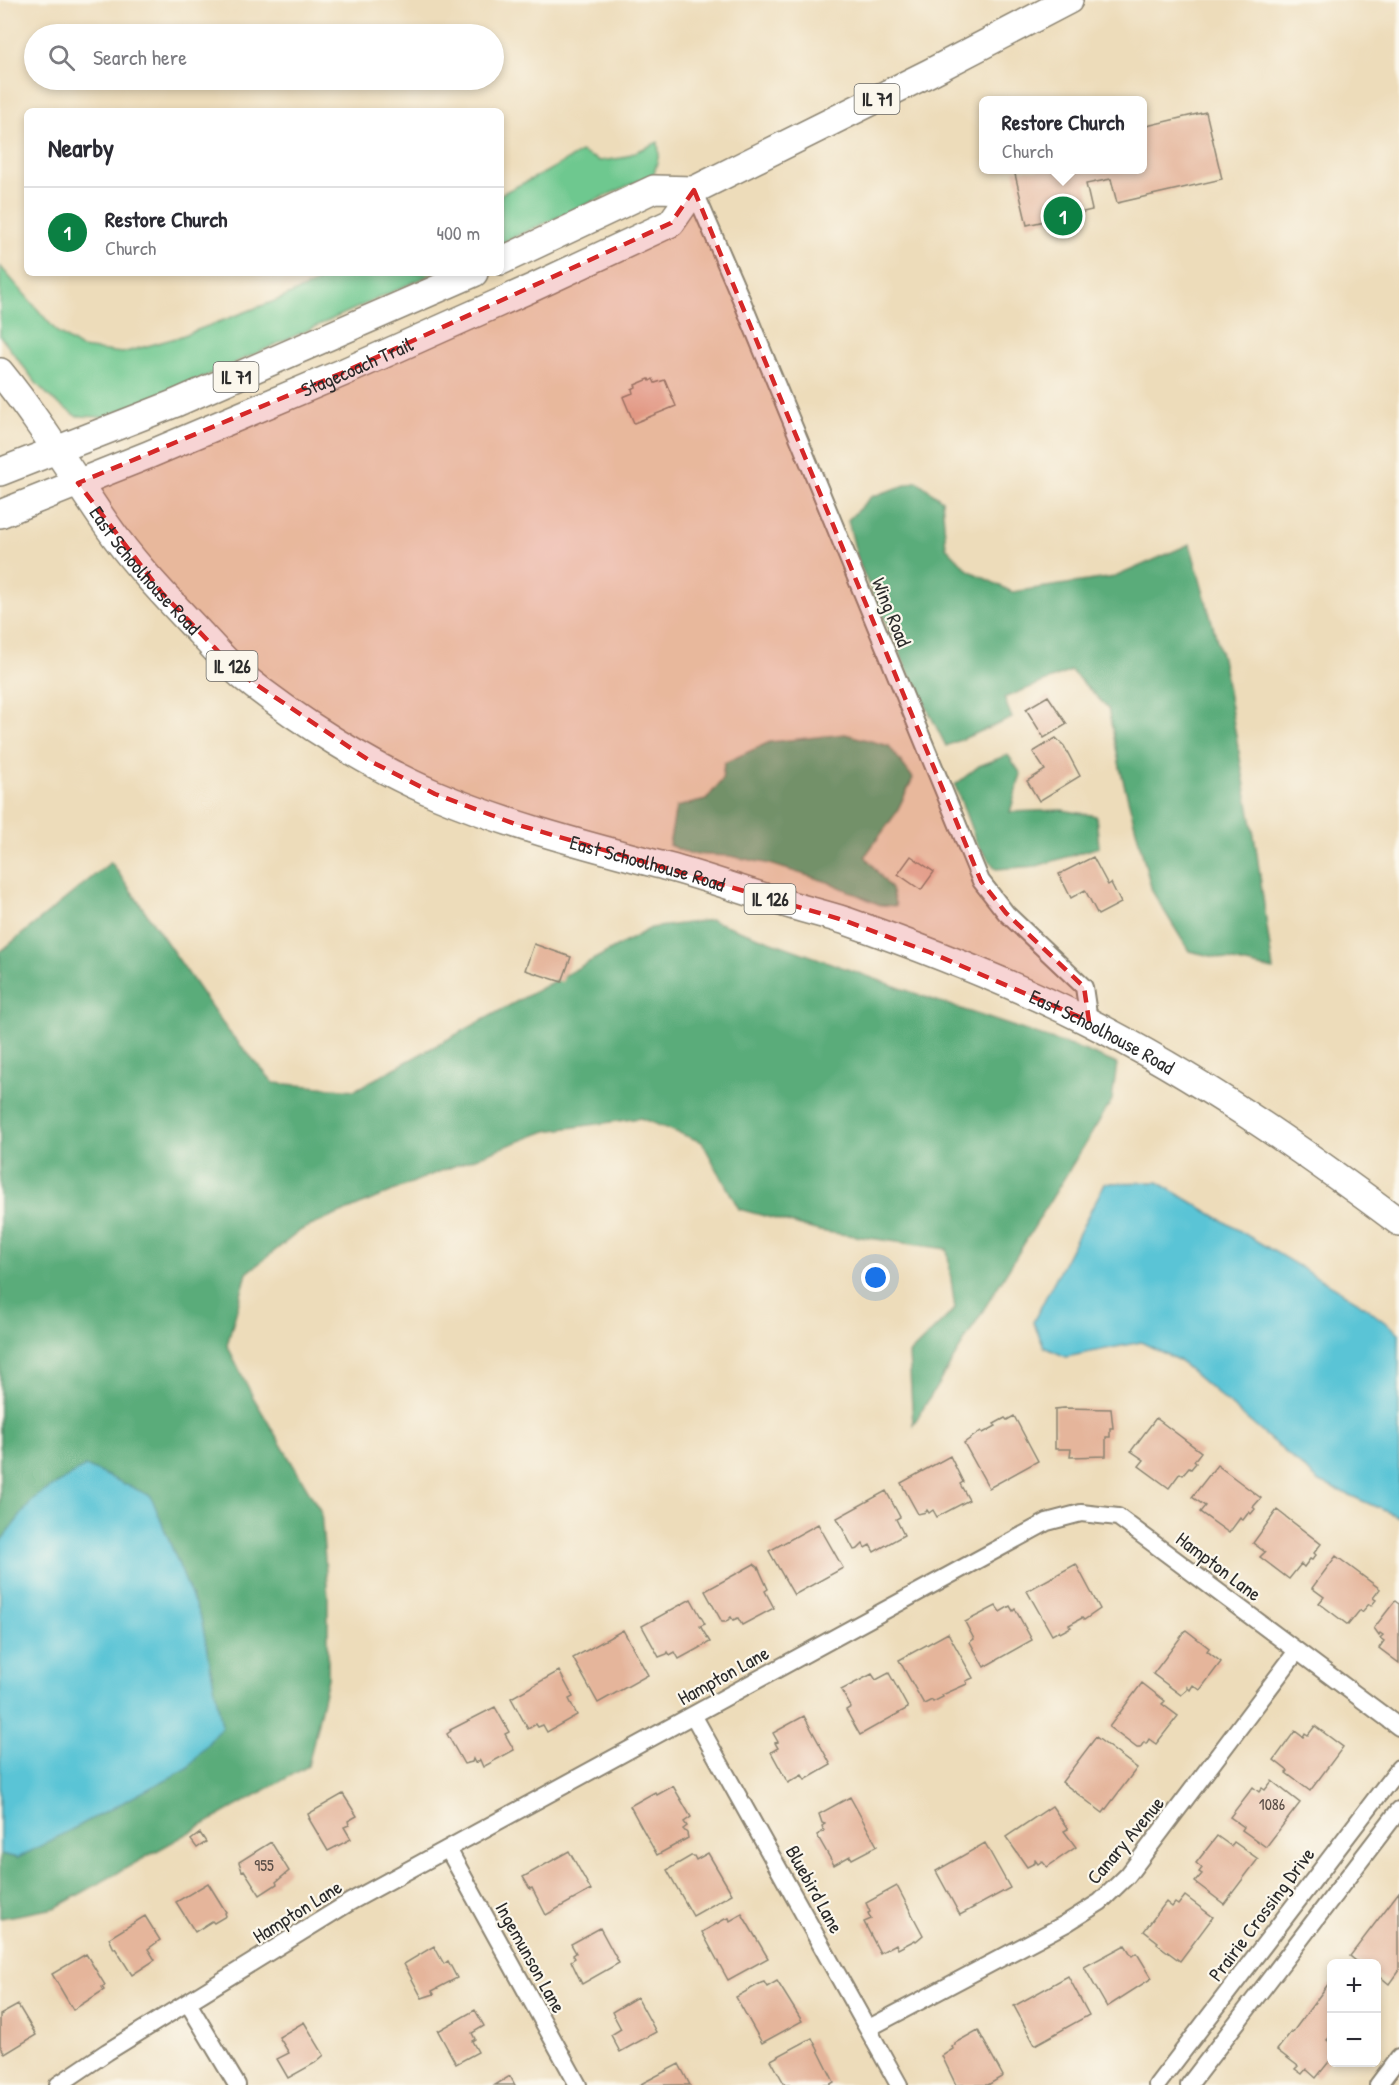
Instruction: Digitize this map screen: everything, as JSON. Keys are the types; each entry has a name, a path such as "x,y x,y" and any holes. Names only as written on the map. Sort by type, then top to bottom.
{"main road":[{"name":"Stagecoach Trail","path":"504,260 654,189 694,190 1064,3"},
{"name":"Stagecoach Trail","path":"0,514 352,369 534,287 671,223 694,190"},
{"name":"Stagecoach Trail","path":"0,472 176,403 467,276"},
{"name":"East Schoolhouse Road","path":"0,372 19,395 120,542 162,593 239,673 296,715 390,772 435,794 515,824 570,841 673,868 843,920 1013,986 1089,1022 1161,1062 1269,1128 1399,1222"}],"street":[{"name":"Wing Road","path":"694,190 981,881 1006,912 1084,987 1089,1022"},
{"name":"Hampton Lane","path":"58,2085 107,2052 350,1902 1047,1522 1081,1513 1118,1517 1399,1727"},
{"name":"Canary Avenue","path":"868,2028 1065,1924 1100,1902 1128,1875 1297,1651"},
{"name":"Bluebird Lane","path":"693,1715 899,2085"},
{"name":"Prairie Crossing Drive","path":"1157,2085 1399,1768"},
{"path":"1189,2085 1399,1810"},
{"name":"Ingemunson Lane","path":"448,1849 578,2085"},
{"path":"188,2003 237,2085"},
{"path":"1378,2085 1399,2057"}],"highlighted area":[{"path":"694,190 981,881 1006,913 1084,987 1089,1021 929,952 843,920 515,824 435,794 370,761 239,673 162,593 78,483 342,373 671,223"}],"green space":[{"path":"658,142 659,154 654,174 504,242 504,193 581,152 600,161 622,158"},
{"path":"0,266 58,333 81,348 122,353 176,338 280,299 330,276 427,276 186,385 104,417 76,416 53,400 37,384 0,336"},
{"path":"917,481 942,500 946,547 968,570 1012,592 1115,577 1190,544 1222,658 1256,847 1273,970 1189,951 1152,891 1121,772 1108,708 1071,671 1004,698 1012,718 946,746 905,665 858,561 848,520 871,497"},
{"path":"845,734 889,746 913,778 896,813 865,856 891,889 896,906 880,905 831,883 770,864 730,856 689,854 669,845 676,807 706,800 722,780 724,763 770,742"},
{"path":"1008,755 1021,774 1010,812 1062,810 1096,816 1099,847 1037,866 996,869 977,844 955,785 979,766"},
{"path":"111,862 228,1031 274,1083 355,1090 651,928 711,920 928,998 1083,1050 1117,1064 1112,1100 913,1425 909,1354 955,1309 947,1249 819,1231 739,1209 702,1142 640,1118 546,1131 428,1176 301,1230 247,1273 227,1345 253,1397 321,1512 328,1597 328,1678 308,1766 55,1908 0,1918 0,1854 18,1858 0,1542 0,952"}],"water":[{"path":"1158,1182 1357,1301 1399,1333 1399,1517 1320,1482 1178,1360 1141,1342 1066,1357 1044,1347 1033,1322 1105,1183"},
{"path":"86,1466 151,1496 202,1622 222,1726 188,1768 18,1858 0,1854 0,1542 35,1497"}],"building":[{"path":"1206,112 1222,179 1117,203 1111,179 1086,184 1092,210 1027,225 1015,174 1147,174 1147,126"},
{"path":"649,379 650,381 653,379 655,383 665,380 676,406 634,423 623,397 633,393 632,389 636,387 635,385"},
{"path":"1048,696 1067,724 1044,738 1026,709"},
{"path":"1056,738 1064,746 1080,776 1039,801 1027,781 1045,770 1033,752"},
{"path":"911,856 934,872 921,890 898,874"},
{"path":"1093,857 1108,885 1111,883 1121,903 1098,915 1085,890 1071,898 1059,874"},
{"path":"534,944 571,957 562,982 525,970"},
{"path":"1055,1409 1111,1409 1113,1428 1110,1428 1110,1437 1106,1437 1106,1456 1070,1457 1071,1449 1055,1449"},
{"path":"1014,1416 1038,1461 989,1488 964,1443 981,1431 983,1433 996,1426 994,1424 1005,1418 1007,1420"},
{"path":"1156,1418 1201,1452 1191,1469 1189,1468 1183,1475 1180,1473 1169,1488 1139,1466 1144,1460 1131,1451"},
{"path":"950,1456 963,1482 960,1484 969,1500 937,1517 933,1510 929,1513 927,1510 918,1514 901,1483"},
{"path":"1217,1465 1261,1498 1253,1507 1255,1509 1251,1514 1249,1512 1243,1520 1240,1518 1229,1533 1200,1512 1205,1506 1192,1497"},
{"path":"886,1491 900,1517 896,1519 904,1535 874,1552 870,1545 865,1548 863,1544 854,1550 837,1518"},
{"path":"1277,1510 1321,1544 1312,1560 1310,1559 1304,1567 1301,1564 1289,1579 1260,1557 1265,1552 1253,1543"},
{"path":"818,1524 843,1568 794,1595 769,1551"},
{"path":"1336,1556 1380,1589 1373,1598 1376,1600 1371,1606 1369,1604 1362,1612 1360,1610 1348,1625 1319,1603 1324,1597 1312,1588"},
{"path":"754,1564 758,1567 768,1589 765,1591 774,1608 742,1625 738,1618 733,1620 731,1617 726,1622 722,1622 705,1591"},
{"path":"1076,1564 1100,1609 1084,1620 1082,1618 1069,1625 1071,1627 1060,1633 1059,1631 1052,1635 1027,1591"},
{"path":"691,1599 705,1624 700,1626 710,1642 679,1659 675,1652 670,1655 668,1652 659,1657 642,1626"},
{"path":"1395,1601 1399,1604 1399,1663 1379,1648 1384,1641 1380,1638 1383,1635 1380,1633 1379,1635 1374,1628"},
{"path":"996,1606 1000,1612 1010,1606 1013,1611 1015,1609 1032,1640 984,1667 970,1642 974,1639 965,1622"},
{"path":"623,1630 648,1675 598,1703 573,1658"},
{"path":"1186,1630 1209,1648 1207,1651 1221,1662 1200,1690 1193,1685 1190,1690 1187,1687 1181,1695 1153,1674"},
{"path":"948,1633 973,1678 966,1681 967,1684 942,1695 943,1697 924,1704 899,1660"},
{"path":"559,1671 573,1697 569,1699 577,1715 547,1732 543,1725 538,1727 536,1724 528,1729 511,1698"},
{"path":"889,1673 908,1708 860,1735 846,1710 851,1707 841,1690 872,1674 876,1680"},
{"path":"1142,1683 1165,1701 1162,1704 1178,1716 1156,1744 1149,1739 1146,1744 1144,1742 1140,1748 1137,1748 1109,1727"},
{"path":"495,1707 509,1732 505,1734 514,1750 483,1767 480,1760 475,1763 473,1759 472,1762 464,1764 447,1734 450,1730"},
{"path":"804,1716 831,1765 805,1780 802,1775 788,1783 771,1752 778,1748 775,1743 778,1742 773,1733"},
{"path":"1315,1726 1343,1747 1310,1791 1286,1773 1288,1771 1274,1760 1295,1731 1303,1737 1305,1733 1308,1735"},
{"path":"1096,1737 1137,1768 1103,1813 1062,1782"},
{"path":"1272,1781 1300,1803 1266,1847 1242,1830 1244,1827 1230,1817 1253,1787 1259,1792 1262,1788 1265,1790"},
{"path":"673,1786 691,1817 684,1822 687,1826 683,1829 688,1838 657,1855 630,1806 655,1792 657,1795"},
{"path":"343,1794 357,1816 348,1821 349,1825 344,1827 351,1839 328,1851 308,1814"},
{"path":"850,1797 877,1846 834,1865 817,1835 824,1831 822,1826 825,1824 822,1823 819,1814"},
{"path":"1052,1806 1068,1829 1064,1831 1076,1847 1047,1867 1042,1861 1038,1864 1035,1860 1035,1863 1027,1867 1006,1837"},
{"path":"200,1833 206,1842 197,1848 191,1840"},
{"path":"1217,1836 1231,1846 1234,1842 1258,1859 1224,1904 1195,1882 1202,1874 1199,1872 1202,1868 1196,1863"},
{"path":"271,1842 289,1871 276,1882 277,1884 260,1895 244,1870 242,1871 239,1862"},
{"path":"985,1843 1010,1888 960,1915 936,1871"},
{"path":"569,1851 591,1890 546,1915 532,1888 530,1889 523,1877"},
{"path":"708,1853 732,1894 693,1916 667,1870 691,1856 694,1856 696,1860"},
{"path":"208,1883 226,1912 226,1916 214,1923 212,1921 195,1932 176,1902"},
{"path":"897,1886 923,1935 916,1941 898,1949 896,1944 880,1953 864,1922 871,1919 866,1903"},
{"path":"1399,1892 1399,1970 1389,1984 1381,1977 1381,1959 1354,1959 1350,1956"},
{"path":"1185,1896 1213,1917 1180,1961 1144,1931 1166,1902 1172,1907 1175,1903 1178,1905"},
{"path":"742,1914 768,1958 728,1980 702,1932 725,1919 729,1918 730,1921"},
{"path":"145,1916 160,1940 148,1949 155,1960 132,1975 109,1938"},
{"path":"600,1928 619,1963 582,1984 571,1961 575,1958 573,1955 576,1953 571,1944"},
{"path":"1125,1945 1132,1956 1136,1953 1138,1955 1152,1978 1107,2007 1084,1967"},
{"path":"434,1946 444,1964 448,1961 457,1978 432,1991 434,1994 422,1998 404,1964"},
{"path":"86,1954 105,1985 102,1987 104,1990 73,2010 52,1974"},
{"path":"1068,1976 1089,2015 1035,2045 1014,2006"},
{"path":"777,1981 802,2021 762,2043 736,1997 761,1983 764,1982 767,1987"},
{"path":"1327,1986 1327,2064 1316,2078 1306,2069 1302,2074 1295,2069 1298,2066 1277,2050"},
{"path":"637,1997 656,2032 620,2052 611,2035 621,2029 612,2012"},
{"path":"18,2005 36,2035 5,2054 0,2045 0,2015"},
{"path":"475,2010 484,2026 472,2033 475,2039 472,2041 478,2052 456,2064 438,2031"},
{"path":"304,2022 324,2055 315,2063 288,2078 277,2059 289,2053 279,2037"},
{"path":"978,2030 1003,2076 988,2085 956,2085 942,2056 953,2049 952,2046 955,2043"},
{"path":"812,2038 834,2082 829,2085 785,2085 771,2060"},
{"path":"679,2064 690,2085 639,2085"},
{"path":"510,2076 515,2085 495,2085"}],"place":[{"name":"Restore Church","path":"1063,216"}]}
